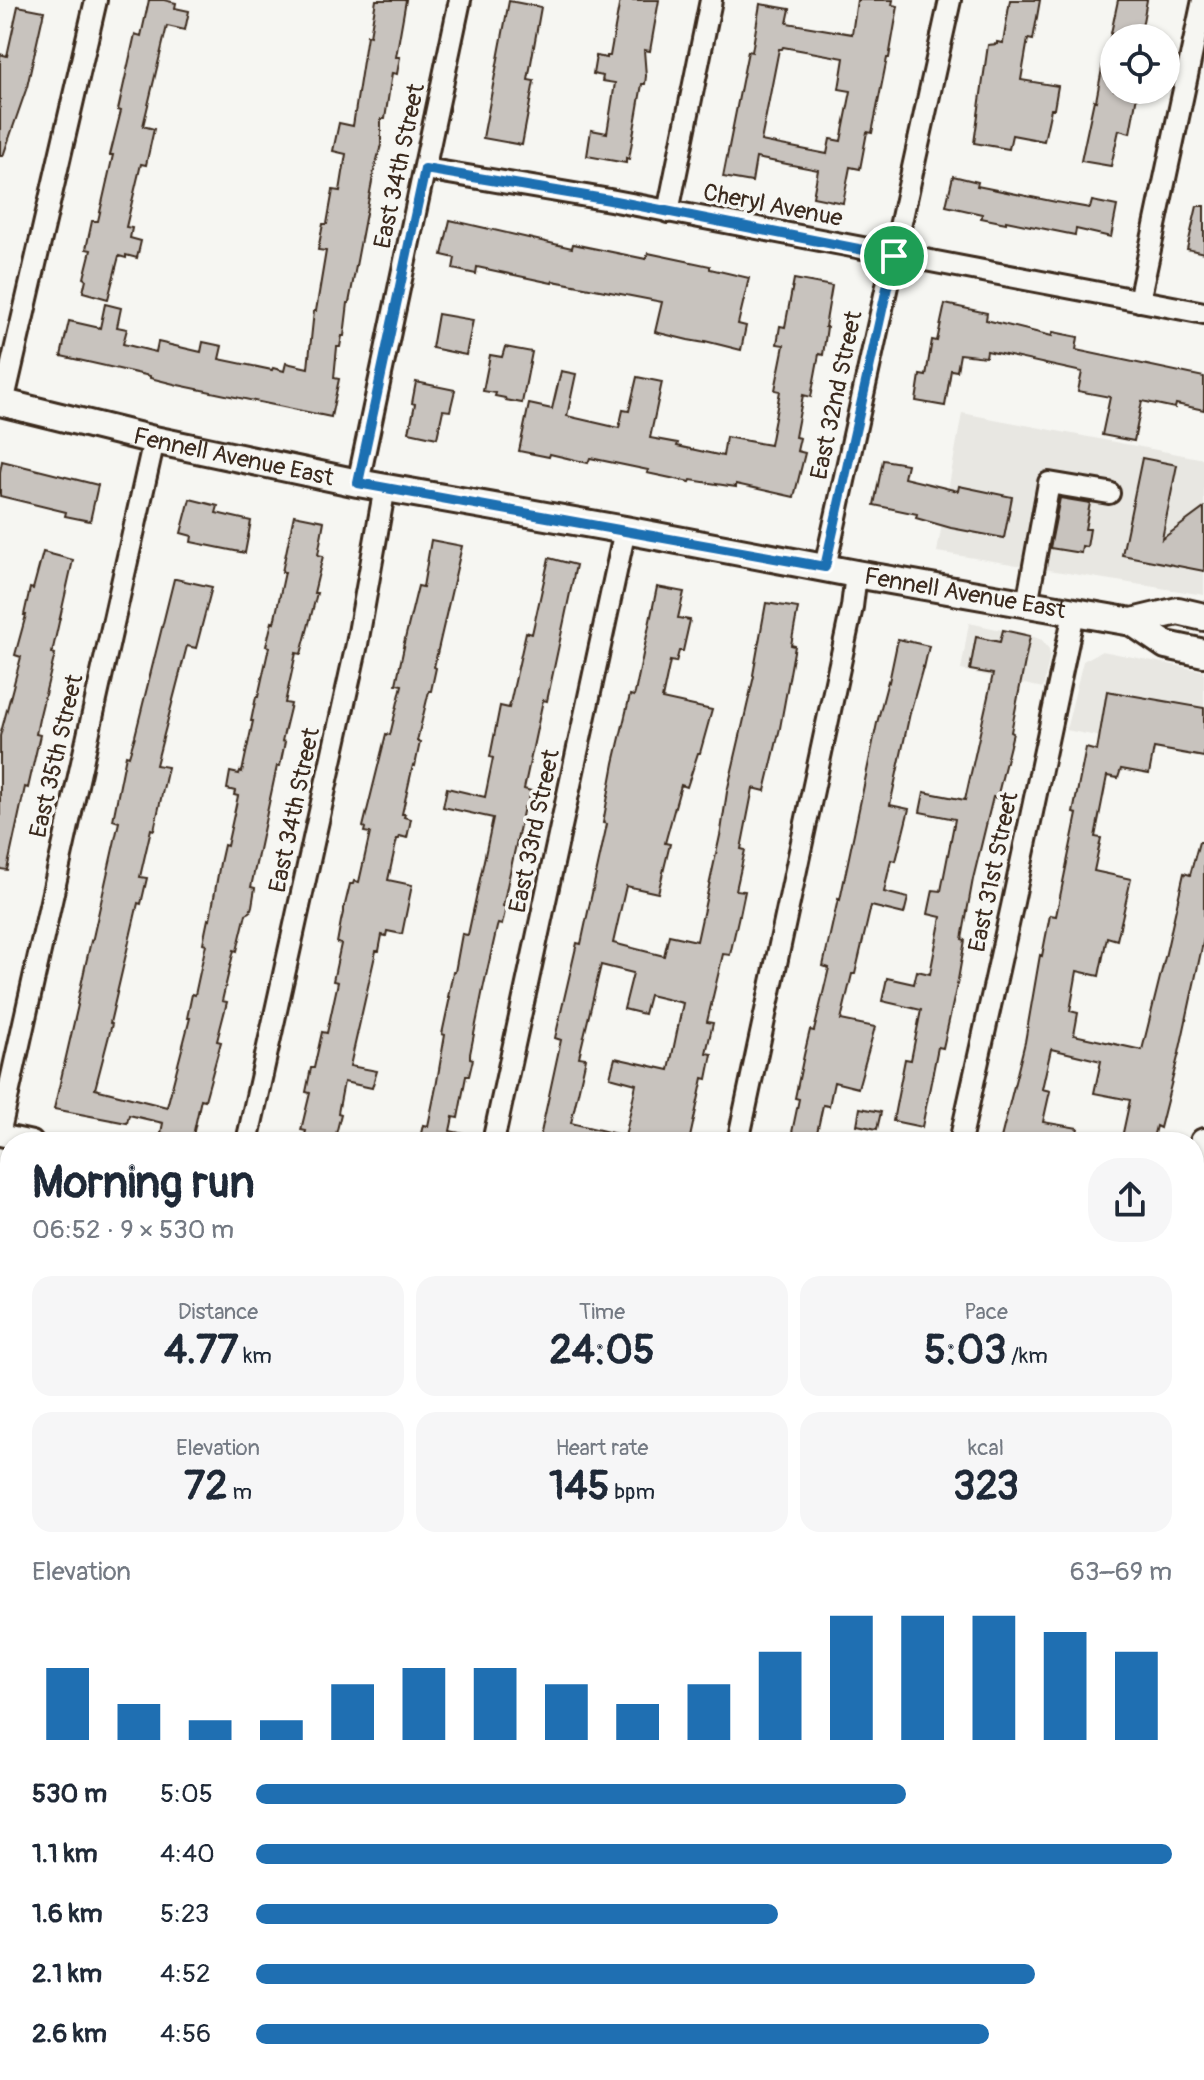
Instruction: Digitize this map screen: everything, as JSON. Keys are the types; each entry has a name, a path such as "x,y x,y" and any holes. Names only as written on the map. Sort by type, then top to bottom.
{"main road":[{"name":"Fennell Avenue East","path":"1,403 154,440 358,483 1074,613 1132,622 1178,611 1204,617"},
{"name":"Fennell Avenue East","path":"1132,622 1166,645 1204,653"}],"street":[{"path":"1,403 96,0"},
{"name":"East 34th Street","path":"358,483 460,0"},
{"path":"668,212 711,0"},
{"name":"East 32nd Street","path":"825,567 950,0"},
{"path":"1139,301 1203,0"},
{"name":"Cheryl Avenue","path":"425,169 1204,313"},
{"name":"East 35th Street","path":"0,1132 154,440"},
{"path":"1027,604 1049,483 1109,493"},
{"name":"East 34th Street","path":"249,1132 357,644 385,487"},
{"name":"East 33rd Street","path":"495,1132 625,530"},
{"path":"740,1132 852,607 856,574"},
{"name":"East 31st Street","path":"962,1132 1074,613"}],"shaded area":[{"path":"962,413 1204,459 1204,595 937,552"},
{"path":"969,623 1042,640 1050,656 1043,688 961,670"},
{"path":"1102,651 1204,671 1204,757 1066,730 1083,661"}],"building":[{"path":"149,0 176,3 175,8 189,11 185,30 167,26 143,126 154,129 146,165 141,164 126,227 132,228 130,238 141,241 137,258 119,256 108,299 83,292 91,250 86,249 92,221 98,221 135,34 141,36"},
{"path":"376,0 406,0 396,57 400,57 397,74 392,73 385,119 381,119 381,145 344,336 340,347 337,347 334,378 339,379 331,417 178,385 61,356 69,321 100,328 105,304 121,308 117,327 127,329 123,344 156,352 158,342 201,352 203,342 222,346 219,359 272,370 284,371 286,363 308,368 314,311 326,251 318,250 323,224 327,224 333,190 340,191 346,154 333,151 339,123 353,126 367,35 370,36"},
{"path":"620,0 659,0 650,51 644,50 645,84 642,84 626,163 587,156 591,130 607,133 615,83 602,81 603,76 593,74 596,56 610,56"},
{"path":"857,0 893,0 892,5 898,6 872,133 867,132 860,169 850,167 843,203 813,197 818,170 756,158 752,182 723,177 760,4 790,9 787,23 852,34","holes":["783,47 844,58 839,89 851,91 841,141 830,139 827,154 761,141 779,49"]},
{"path":"1010,0 1040,0 1033,40 1028,39 1021,80 1058,86 1044,141 1012,135 1009,149 974,143 988,45 1003,43"},
{"path":"1118,0 1147,0 1143,24 1113,24"},
{"path":"509,1 541,7 528,80 534,81 522,145 483,138"},
{"path":"18,6 44,11 27,87 3,156 0,156 0,54 7,56"},
{"path":"1100,79 1100,104 1135,104 1130,133 1119,130 1111,166 1081,161"},
{"path":"953,176 978,182 977,186 1056,202 1090,208 1092,201 1117,206 1111,237 1076,229 1075,235 1006,223 946,206"},
{"path":"1197,206 1204,206 1204,253 1187,249"},
{"path":"450,220 572,248 573,244 646,259 648,253 749,278 738,324 746,326 741,350 655,332 662,302 477,267 476,274 453,269 455,258 442,255"},
{"path":"794,279 832,286 823,355 819,354 811,397 803,395 795,437 800,438 797,451 805,453 794,497 736,484 736,487 690,482 590,458 588,463 519,451 529,404 552,409 561,371 576,374 567,416 619,428 623,410 629,411 637,377 662,382 650,438 723,456 726,437 770,445 780,391 775,390 784,345 777,344 780,326 785,327"},
{"path":"945,304 987,313 986,320 1052,336 1053,332 1078,337 1076,350 1204,377 1204,410 1142,401 1134,441 1102,435 1110,397 1078,391 1082,372 987,351 986,357 960,354 957,371 951,370 945,406 916,401 920,375 926,376 932,340 937,341"},
{"path":"438,314 473,320 466,355 432,348"},
{"path":"505,347 532,352 522,403 483,391 490,355 502,357"},
{"path":"416,382 455,390 450,411 443,410 437,438 409,432"},
{"path":"1142,458 1177,465 1162,539 1204,508 1204,571 1122,555"},
{"path":"883,460 907,464 904,478 958,491 959,486 1012,497 1004,538 951,528 916,518 917,514 874,505"},
{"path":"2,461 98,485 90,521 0,496"},
{"path":"1060,498 1090,503 1085,529 1090,529 1087,547 1082,546 1081,553 1050,548"},
{"path":"190,499 218,506 216,513 251,521 245,553 191,542 192,536 181,533"},
{"path":"294,515 324,521 318,555 323,556 314,593 317,593 301,654 296,653 285,703 291,704 282,741 285,742 251,887 255,888 252,906 246,914 237,951 234,950 222,1001 227,1002 217,1041 221,1042 205,1100 201,1099 194,1132 161,1132 163,1123 129,1115 127,1123 54,1109 119,822 113,820 126,755 129,756 135,736 176,579 212,587 196,648 187,646 156,765 168,767 140,877 147,878 141,904 138,903 95,1089 167,1107 190,1018 187,1018 206,944 203,943 224,845 227,846 238,796 234,795 235,791 227,789 230,772 242,772 269,647 266,646 285,572 282,572"},
{"path":"431,540 462,546 402,814 411,819 407,838 400,836 397,839 388,880 412,885 402,934 387,931 386,936 382,935 350,1066 377,1071 372,1088 344,1082 336,1132 306,1132 301,1130 310,1093 306,1092 311,1068 314,1068 322,1032 327,1033 338,982 333,981 341,944 337,943 341,921 350,884 359,882 370,833 364,832 363,827 386,734 390,735 402,685 396,684 418,586 423,587"},
{"path":"43,552 73,560 36,734 40,735 7,870 0,869 0,736 21,657 15,655 30,588 33,589"},
{"path":"549,558 576,565 547,701 543,700 524,789 531,791 527,808 524,807 503,906 506,907 502,925 498,924 497,927 483,989 470,1054 473,1059 469,1076 466,1076 458,1118 453,1117 450,1131 455,1132 421,1132 423,1125 428,1126 453,972 462,934 468,935 493,818 443,807 447,788 485,797 500,706 509,708 526,632 532,634"},
{"path":"657,587 684,592 678,618 690,620 683,651 679,651 676,662 670,661 662,699 712,710 687,787 681,785 665,843 670,844 658,893 626,886 613,943 664,956 669,935 697,941 754,676 766,603 798,608 791,645 795,646 765,791 753,788 736,890 745,891 730,955 723,954 707,1022 713,1023 706,1053 712,1054 707,1079 703,1078 691,1132 626,1132 636,1084 610,1077 615,1058 669,1070 683,1003 649,995 644,1014 624,1009 633,973 601,965 579,1057 586,1058 571,1123 608,1132 541,1132 561,1040 555,1038 577,943 581,944 607,824 603,823 614,763 630,695 634,696 635,693"},
{"path":"1003,630 1030,636 1013,733 973,879 958,980 943,1048 938,1047 922,1127 893,1121 905,1059 911,1060 921,1010 882,1001 887,978 914,984 917,971 930,974 941,917 928,914 933,890 941,891 955,819 920,812 924,792 965,800 993,674 970,670 976,637 1000,642"},
{"path":"898,639 929,646 910,713 890,805 909,809 896,861 891,860 884,892 908,898 904,914 871,906 855,974 852,974 841,1020 875,1027 858,1088 834,1082 829,1106 823,1105 817,1132 792,1132 804,1055 810,1030 814,1031 829,968 823,966 877,723"},
{"path":"1107,691 1204,708 1204,757 1154,748 1149,774 1121,769 1118,778 1107,776 1095,837 1101,838 1094,871 1131,879 1117,940 1107,937 1099,976 1077,971 1070,1011 1078,1013 1074,1035 1142,1050 1184,873 1190,875 1199,842 1204,842 1204,938 1179,1053 1160,1128 1156,1126 1154,1132 1123,1132 1130,1100 1094,1093 1101,1061 1051,1049 1042,1089 1050,1091 1043,1122 1078,1128 1077,1132 1002,1132 1025,1042 1040,955 1050,915 1056,916 1077,814 1073,813 1086,748 1097,751"},
{"path":"860,1108 881,1112 877,1129 857,1125"}],"route":[{"path":"425,169 610,200 894,256 825,567 358,483 425,169"}]}
